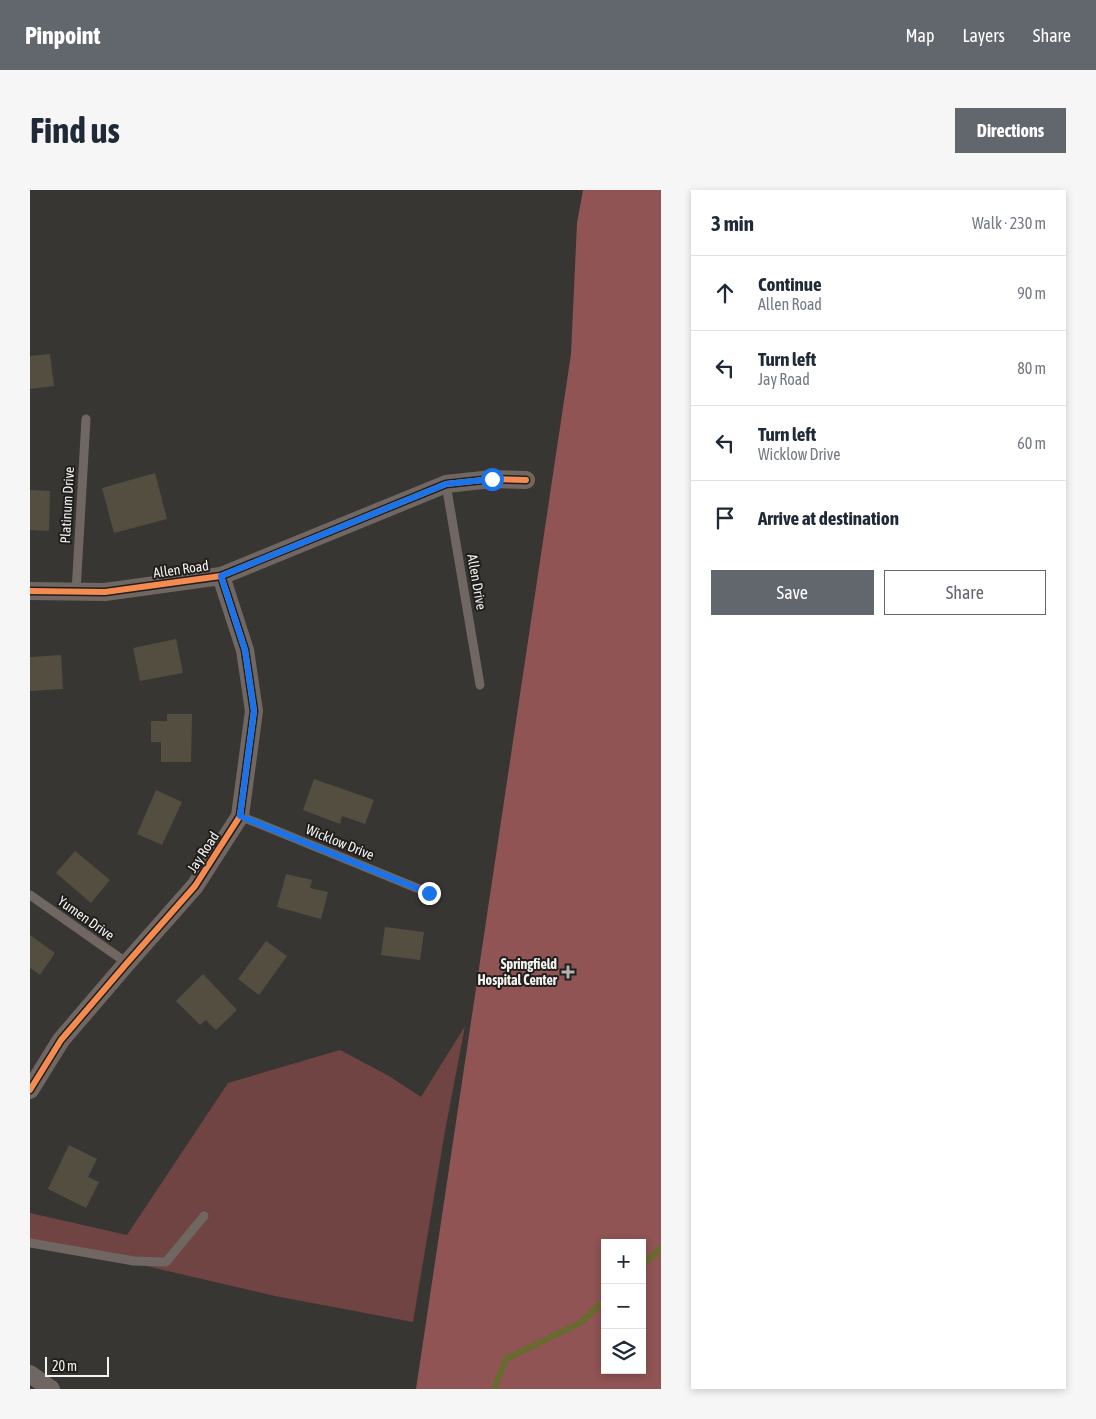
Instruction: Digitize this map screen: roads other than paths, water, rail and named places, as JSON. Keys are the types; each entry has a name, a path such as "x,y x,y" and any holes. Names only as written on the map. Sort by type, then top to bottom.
{"street":[{"name":"Allen Road","path":"30,591 105,592 221,576 446,484 492,479 526,480"},
{"name":"Jay Road","path":"30,1090 61,1040 195,886 240,816 254,711 245,650 221,576"},
{"path":"30,1374 51,1389"}],"lane":[{"name":"Platinum Drive","path":"76,592 86,419"},
{"name":"Allen Drive","path":"446,484 480,685"},
{"name":"Wicklow Drive","path":"240,816 429,893"},
{"name":"Yumen Drive","path":"30,895 127,963"},
{"path":"30,1243 134,1261 166,1262 204,1216"}],"waterway":[{"path":"646,1262 661,1248"},
{"path":"494,1389 506,1359 580,1323 601,1304"}],"place":[{"name":"Springfield Hospital Center","path":"568,972"}]}
